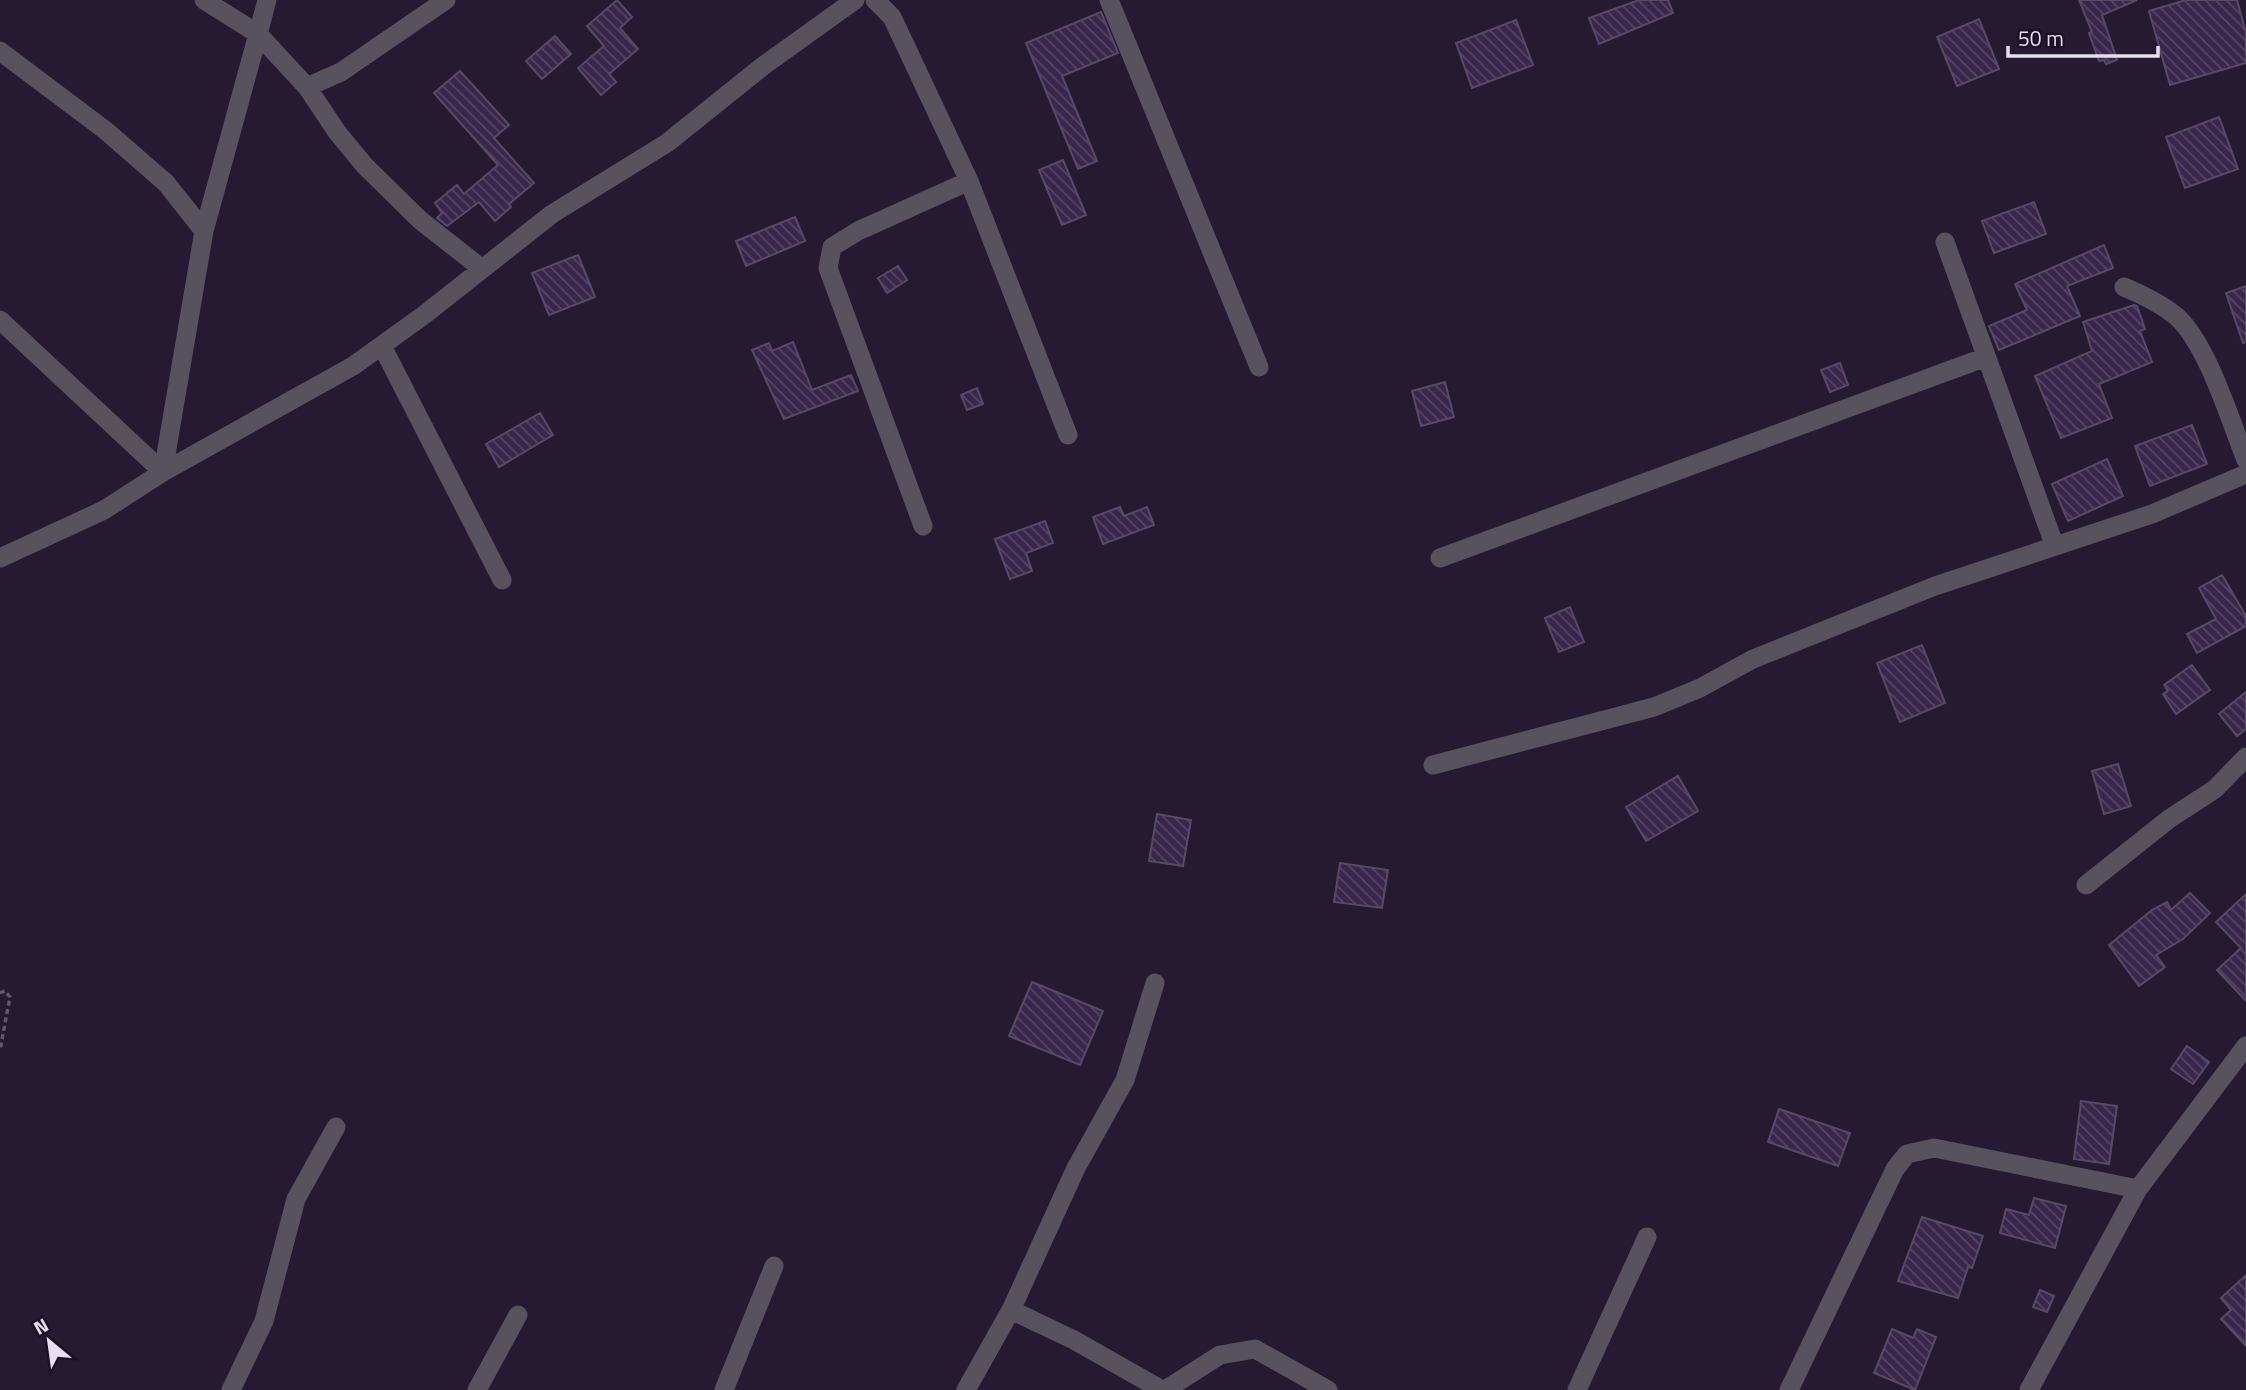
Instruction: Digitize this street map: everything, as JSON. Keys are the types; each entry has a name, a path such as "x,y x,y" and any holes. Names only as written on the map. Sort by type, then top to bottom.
{"street":[{"path":"204,0 258,34 307,87 337,132 365,166 420,220 481,268"},
{"path":"163,472 204,231 267,0"},
{"path":"307,87 341,72 446,0"},
{"path":"0,558 104,510 163,472 353,366 552,214 699,120 763,66 855,0"},
{"path":"875,0 892,17 969,181 1068,435"},
{"path":"1109,0 1259,367"},
{"path":"0,51 105,130 166,183 204,231"},
{"path":"923,526 828,268 832,247 858,231 969,181"},
{"path":"1945,242 2054,544"},
{"path":"2124,288 2151,299 2177,317 2195,338 2246,460"},
{"path":"0,320 163,472"},
{"path":"382,346 502,580"},
{"path":"1440,558 1986,357"},
{"path":"1433,765 1654,707 1700,688 1753,659 1935,586 2054,544 2152,514 2246,474"},
{"path":"2086,885 2169,819 2215,789 2246,757"},
{"path":"965,1390 1011,1310 1076,1168 1125,1080 1155,983"},
{"path":"2029,1390 2138,1189 2246,1046"},
{"path":"231,1390 264,1321 296,1199 336,1126"},
{"path":"1789,1390 1895,1169 1908,1154 1934,1148 2138,1189"},
{"path":"1577,1390 1647,1237"},
{"path":"724,1390 774,1266"},
{"path":"1011,1310 1074,1339 1164,1390 1220,1354 1255,1349 1328,1390"},
{"path":"477,1390 518,1315"}],"path":[{"path":"0,993 5,991 10,998 0,1050"}],"building":[{"path":"617,0 632,17 620,28 638,49 609,74 616,82 601,95 578,68 604,46 587,26"},
{"path":"1639,0 1668,0 1673,13 1599,44 1589,18"},
{"path":"2079,0 2137,0 2102,15 2117,60 2106,64 2104,60 2099,61 2089,33 2092,32"},
{"path":"2186,0 2237,0 2246,33 2246,63 2170,85 2149,11"},
{"path":"1101,12 1118,53 1062,76 1097,161 1078,169 1026,43"},
{"path":"1979,19 1999,69 1957,86 1937,37"},
{"path":"1516,20 1533,65 1472,88 1456,43"},
{"path":"555,36 571,54 542,79 526,61"},
{"path":"460,71 509,125 494,138 534,183 509,204 511,207 495,221 479,202 447,226 437,218 442,213 435,203 457,185 464,194 498,165 434,93"},
{"path":"2219,117 2238,169 2185,188 2166,137"},
{"path":"1063,160 1086,215 1062,225 1039,170"},
{"path":"2034,202 2046,234 1994,253 1982,221"},
{"path":"795,217 805,241 746,266 736,241"},
{"path":"2104,245 2113,268 2067,286 2080,316 1999,350 1989,326 2027,310 2015,284"},
{"path":"578,255 595,297 549,315 532,273"},
{"path":"898,266 907,280 887,293 878,278"},
{"path":"2246,286 2246,342 2243,343 2226,293"},
{"path":"2137,306 2145,329 2140,331 2152,362 2099,384 2112,418 2061,438 2035,376 2092,351 2083,322"},
{"path":"793,342 812,390 851,375 858,391 784,419 752,350 769,343 772,351"},
{"path":"1840,363 1848,385 1830,392 1821,370"},
{"path":"1445,382 1454,417 1421,426 1412,391"},
{"path":"977,388 983,404 967,410 961,395"},
{"path":"540,413 553,435 499,467 486,444"},
{"path":"2192,425 2207,464 2150,486 2135,446"},
{"path":"2107,459 2123,496 2068,521 2052,484"},
{"path":"1120,507 1124,516 1147,507 1154,525 1103,544 1093,517"},
{"path":"1045,521 1053,543 1026,553 1032,571 1010,579 995,539"},
{"path":"2222,575 2246,616 2246,626 2197,653 2187,634 2216,619 2199,588"},
{"path":"1570,607 1584,642 1559,652 1545,618"},
{"path":"1922,645 1945,703 1900,722 1877,663"},
{"path":"2192,665 2210,690 2176,714 2163,694 2168,691 2164,685"},
{"path":"2246,692 2246,729 2237,736 2219,714"},
{"path":"2118,764 2131,806 2104,814 2092,771"},
{"path":"1678,776 1698,811 1646,841 1626,807"},
{"path":"1157,814 1191,820 1183,866 1149,861"},
{"path":"1340,863 1388,870 1382,908 1334,902"},
{"path":"2190,893 2210,913 2183,939 2156,955 2165,967 2139,986 2109,945 2152,910 2167,902 2171,910"},
{"path":"2246,894 2246,1001 2217,970 2241,948 2216,922"},
{"path":"1032,982 1103,1011 1080,1065 1009,1036"},
{"path":"2187,1046 2209,1062 2193,1084 2171,1069"},
{"path":"2081,1101 2117,1106 2109,1164 2074,1159"},
{"path":"1779,1109 1850,1133 1838,1166 1768,1142"},
{"path":"2034,1198 2066,1206 2055,1248 2000,1233 2006,1209 2029,1215"},
{"path":"1922,1217 1983,1236 1972,1268 1968,1267 1958,1298 1898,1281"},
{"path":"2246,1275 2246,1346 2221,1319 2231,1310 2221,1298"},
{"path":"2040,1290 2054,1296 2047,1312 2033,1307"},
{"path":"1892,1329 1913,1338 1917,1329 1936,1337 1915,1390 1874,1373"}]}
